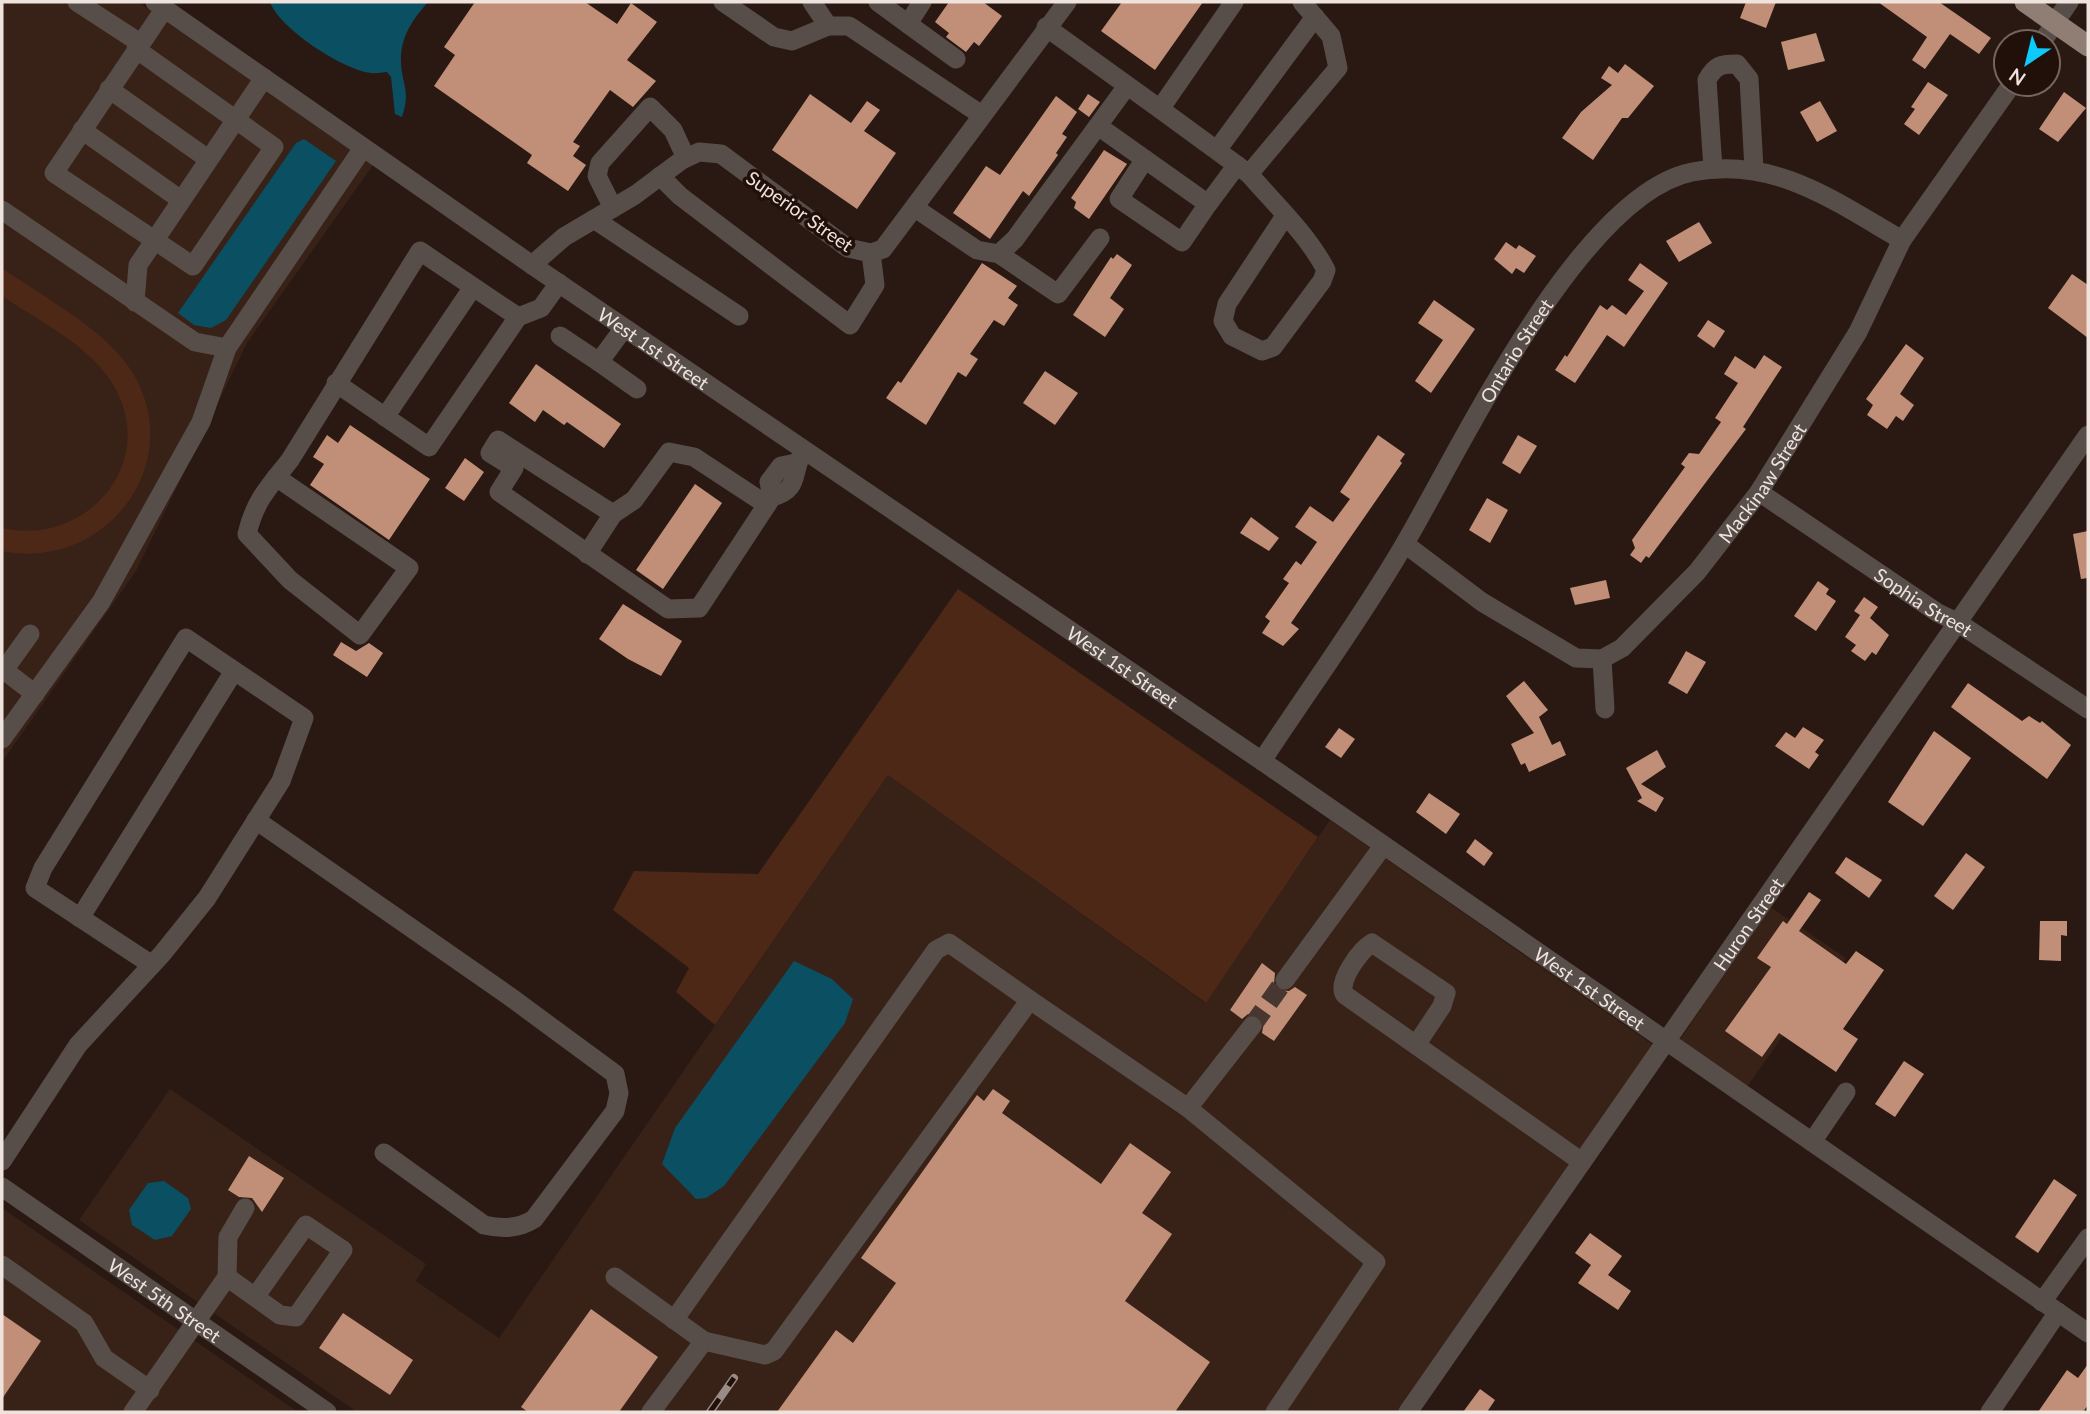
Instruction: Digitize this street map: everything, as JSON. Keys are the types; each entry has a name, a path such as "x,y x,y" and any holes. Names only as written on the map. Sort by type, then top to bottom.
{"main road":[{"path":"2025,2 2088,46"}],"street":[{"path":"77,2 138,46 274,147 192,266 54,173 138,46 160,5"},
{"path":"723,2 774,37 792,41 828,26 849,26 981,114"},
{"path":"812,2 828,26"},
{"path":"880,2 956,59"},
{"path":"908,24 922,2"},
{"name":"Superior Street","path":"532,265 564,237 613,208 686,158 710,151 721,155 848,248 871,253 883,249 1067,2"},
{"path":"1160,109 1234,2"},
{"path":"1145,159 1119,199 1182,242 1208,204 1339,68 1331,36 1302,2"},
{"path":"2051,28 2069,2"},
{"name":"West 1st Street","path":"160,5 624,328 800,457 1262,761 2088,1333"},
{"path":"1217,150 1315,17"},
{"path":"1046,27 1243,169 1285,216 1319,256 1326,270 1322,281 1273,347 1262,351 1232,336 1223,321 1227,304 1285,216"},
{"path":"1713,169 1707,80 1713,69 1721,64 1737,64 1749,79 1754,169"},
{"path":"135,302 138,265 264,78"},
{"path":"999,254 1015,240 1127,86"},
{"path":"109,89 208,159"},
{"name":"Mackinaw Street","path":"1602,659 1622,648 1697,572 1759,492 1858,332 1902,240 2002,98"},
{"path":"613,208 597,176 600,163 650,107 674,130 686,158"},
{"path":"1098,126 1208,204"},
{"path":"82,130 181,200"},
{"path":"2,739 101,602 201,422 227,348 363,148"},
{"name":"Ontario Street","path":"1262,761 1405,544 1475,415 1534,321 1589,247 1639,199 1665,181 1690,173 1713,169 1754,169 1814,189 1902,240"},
{"path":"660,176 680,197 850,325 875,285 871,253"},
{"path":"915,208 978,250 999,254 1058,294 1100,238"},
{"path":"2,211 195,342 227,348"},
{"path":"594,219 739,316"},
{"path":"276,477 409,568 360,635 290,580 247,534 254,507 276,477 420,251 518,317"},
{"path":"336,383 429,447 518,317 541,308 559,283"},
{"path":"385,416 473,287"},
{"path":"599,362 624,328"},
{"path":"560,336 637,389"},
{"name":"Huron Street","path":"1409,1412 2088,435"},
{"path":"613,514 498,440 490,453 514,468 499,492 668,609 699,608 770,501 785,494 795,480 800,457"},
{"path":"587,554 613,514 634,500 669,452 694,457 770,501"},
{"name":"Sophia Street","path":"1759,492 1938,613 1957,622 2088,709"},
{"path":"1405,544 1482,602 1527,630 1576,658 1602,659 1605,709"},
{"path":"30,634 3,671 35,694"},
{"path":"2,1161 78,1045 152,965 207,898 281,781 304,718 186,638 43,868 35,888 152,965"},
{"path":"80,918 234,671"},
{"path":"256,820 509,996 615,1074 619,1093 615,1111 534,1219 523,1226 499,1228 484,1225 384,1153"},
{"path":"1285,979 1382,846"},
{"path":"674,1320 936,950 949,943 1188,1108 1376,1262 1275,1412"},
{"path":"1416,1045 1446,993 1372,943 1364,949 1341,984 1342,992 1416,1045 1582,1163"},
{"path":"615,1278 704,1341 765,1355 774,1351 1030,1000"},
{"path":"1188,1108 1252,1026"},
{"path":"1812,1142 1846,1092"},
{"name":"West 5th Street","path":"2,1187 327,1412"},
{"path":"133,1412 227,1277 228,1237 245,1208"},
{"path":"227,1277 280,1315 296,1317 343,1250 306,1225 255,1297"},
{"path":"1990,1412 2088,1238"},
{"path":"2,1265 84,1323 104,1358 150,1390"},
{"path":"650,1412 704,1341"}],"shaded area":[{"path":"2,2 138,2 373,165 247,343 136,571 2,762"},
{"path":"2,268 74,316 108,344 134,375 148,410 150,444 142,477 125,505 102,529 72,545 39,553 2,551 2,528 32,531 61,525 86,512 106,494 120,471 127,444 126,416 114,386 92,359 63,335 2,296"},
{"path":"958,589 1318,837 1206,1003 888,775 715,1025 676,992 689,968 613,910 634,871 758,874"},
{"path":"888,775 1205,1003 1330,820 1653,1045 1398,1412 357,1412 79,1220 170,1089 426,1264 416,1281 499,1338"},
{"path":"1769,906 1846,958 1817,1000 1811,996 1747,1087 1680,1040"},
{"path":"2,1208 298,1412 2,1412"}],"water":[{"path":"270,2 428,2 413,22 403,44 401,62 406,94 402,117 395,114 391,77 387,72 359,70 329,56 286,24"},
{"path":"304,139 336,161 226,320 211,328 194,325 178,313 296,143"},
{"path":"794,961 832,979 853,999 845,1023 724,1186 706,1198 696,1199 662,1164 675,1128"},
{"path":"164,1181 188,1198 191,1209 172,1236 155,1240 132,1225 129,1210 148,1183"}],"building":[{"path":"475,2 585,2 617,24 631,3 657,22 627,60 656,81 633,107 610,90 573,142 580,146 573,156 586,165 568,191 527,163 532,155 434,86 455,55 444,47"},
{"path":"949,2 983,2 1002,16 979,46 974,42 966,52 946,37 949,33 935,22"},
{"path":"1122,2 1203,2 1155,70 1101,31"},
{"path":"1746,2 1776,2 1766,28 1740,18"},
{"path":"1878,2 1939,2 1991,38 1979,54 1950,34 1925,69 1912,60 1927,37"},
{"path":"1816,33 1825,61 1788,70 1781,42"},
{"path":"1625,64 1654,86 1628,118 1622,118 1593,160 1562,138 1581,112 1612,85 1601,78 1609,66 1618,73"},
{"path":"1928,82 1948,95 1919,135 1904,124 1915,109 1911,107"},
{"path":"2064,92 2086,108 2058,142 2039,129"},
{"path":"810,94 851,123 867,101 880,110 864,131 896,153 857,209 772,150"},
{"path":"1088,94 1100,102 1089,117 1078,109"},
{"path":"1056,96 1077,112 1062,134 1067,137 1056,153 1058,155 1029,196 1023,191 990,239 953,213 986,166 1000,175"},
{"path":"1820,101 1837,131 1817,142 1800,112"},
{"path":"1104,150 1127,164 1089,219 1074,208 1076,202 1071,198"},
{"path":"1699,222 1712,243 1679,262 1666,241"},
{"path":"1506,242 1516,249 1519,245 1536,256 1524,273 1516,268 1512,274 1494,259"},
{"path":"1117,254 1132,265 1110,298 1124,309 1105,337 1073,315 1111,257 1113,259"},
{"path":"982,263 1017,286 1008,298 1018,305 1004,326 994,320 970,354 978,359 966,377 958,372 926,425 886,398 898,381 901,383"},
{"path":"1640,263 1668,283 1624,347 1607,335 1575,383 1555,370 1565,355 1567,357 1600,305 1607,310 1612,305 1626,315 1644,291 1628,280"},
{"path":"2072,274 2088,285 2088,338 2048,308"},
{"path":"1434,300 1475,329 1431,393 1415,381 1443,340 1418,323"},
{"path":"1708,320 1725,331 1714,348 1697,336"},
{"path":"1906,344 1924,358 1900,394 1914,405 1903,421 1896,416 1887,429 1867,415 1873,405 1866,399"},
{"path":"1764,355 1782,367 1743,427 1746,429 1649,558 1646,556 1641,563 1630,555 1635,548 1632,540 1685,467 1681,464 1689,453 1699,454 1721,422 1715,418 1738,383 1724,374 1735,356 1755,369"},
{"path":"536,364 621,424 604,448 567,422 564,425 543,410 535,422 509,403"},
{"path":"1045,371 1078,393 1055,425 1023,403"},
{"path":"350,425 430,479 389,540 310,485 324,464 313,457 327,435 338,443"},
{"path":"1378,435 1405,454 1400,461 1402,463 1291,623 1299,629 1283,646 1262,633 1270,621 1265,617 1289,583 1283,579 1296,561 1301,565 1317,542 1295,527 1310,506 1333,522 1350,499 1340,492"},
{"path":"1518,435 1537,446 1520,474 1502,463"},
{"path":"465,458 484,472 464,501 445,488"},
{"path":"695,484 722,503 663,589 636,570"},
{"path":"1487,498 1508,510 1490,543 1469,530"},
{"path":"1251,517 1279,538 1269,551 1240,533"},
{"path":"2088,531 2088,578 2081,579 2073,534"},
{"path":"1606,580 1610,598 1575,605 1570,588"},
{"path":"1818,581 1829,589 1826,594 1836,601 1816,631 1794,616"},
{"path":"1864,597 1878,607 1870,618 1889,635 1876,655 1872,652 1865,661 1851,651 1856,645 1845,637 1860,615 1854,611"},
{"path":"623,604 682,641 661,676 628,659 599,639"},
{"path":"341,642 356,651 369,643 383,653 367,677 333,655"},
{"path":"1686,651 1706,662 1687,694 1668,683"},
{"path":"1524,681 1548,710 1539,717 1552,745 1560,741 1566,755 1529,772 1525,763 1521,765 1511,744 1534,733 1506,696"},
{"path":"1968,683 2022,721 2029,716 2040,723 2042,721 2071,745 2047,779 1951,707"},
{"path":"1803,727 1824,740 1815,752 1819,755 1809,769 1775,746 1786,732 1795,738"},
{"path":"1339,728 1355,739 1341,758 1325,747"},
{"path":"1934,731 1971,758 1923,826 1888,802"},
{"path":"1657,750 1666,767 1641,784 1664,798 1656,812 1637,801 1642,798 1626,768"},
{"path":"1429,793 1460,814 1446,834 1416,812"},
{"path":"1475,839 1493,853 1484,866 1466,852"},
{"path":"1966,853 1985,867 1953,910 1934,896"},
{"path":"1846,857 1882,880 1869,898 1835,873"},
{"path":"1809,892 1821,900 1799,931 1846,964 1856,951 1884,970 1843,1029 1858,1039 1836,1072 1779,1033 1762,1057 1725,1031 1771,967 1757,958 1783,921 1787,924"},
{"path":"2040,921 2067,921 2067,936 2061,935 2061,961 2039,960"},
{"path":"1262,963 1275,973 1274,984 1278,990 1289,991 1295,987 1307,995 1274,1041 1262,1033 1264,1022 1259,1016 1248,1014 1242,1019 1230,1010"},
{"path":"1904,1061 1924,1074 1895,1117 1875,1104"},
{"path":"993,1089 1010,1101 1002,1113 1101,1184 1130,1143 1171,1172 1142,1213 1172,1234 1125,1301 1210,1362 1175,1412 777,1412 836,1330 853,1343 896,1283 861,1258 977,1095 984,1101"},
{"path":"249,1156 284,1178 262,1212 252,1198 239,1197 228,1190"},
{"path":"2054,1179 2077,1195 2038,1253 2015,1237"},
{"path":"1590,1233 1622,1256 1608,1275 1631,1291 1618,1310 1578,1283 1591,1265 1575,1253"},
{"path":"591,1309 658,1357 619,1412 528,1412 521,1407"},
{"path":"343,1313 413,1360 390,1395 319,1348"},
{"path":"2,1314 41,1341 2,1399"},
{"path":"2088,1364 2088,1405 2083,1412 2038,1412 2067,1370 2078,1378"},
{"path":"1480,1389 1495,1400 1487,1412 1463,1412"}],"tunnel":[{"path":"1252,1026 1285,980"}],"railway":[{"path":"710,1412 734,1378"}]}
